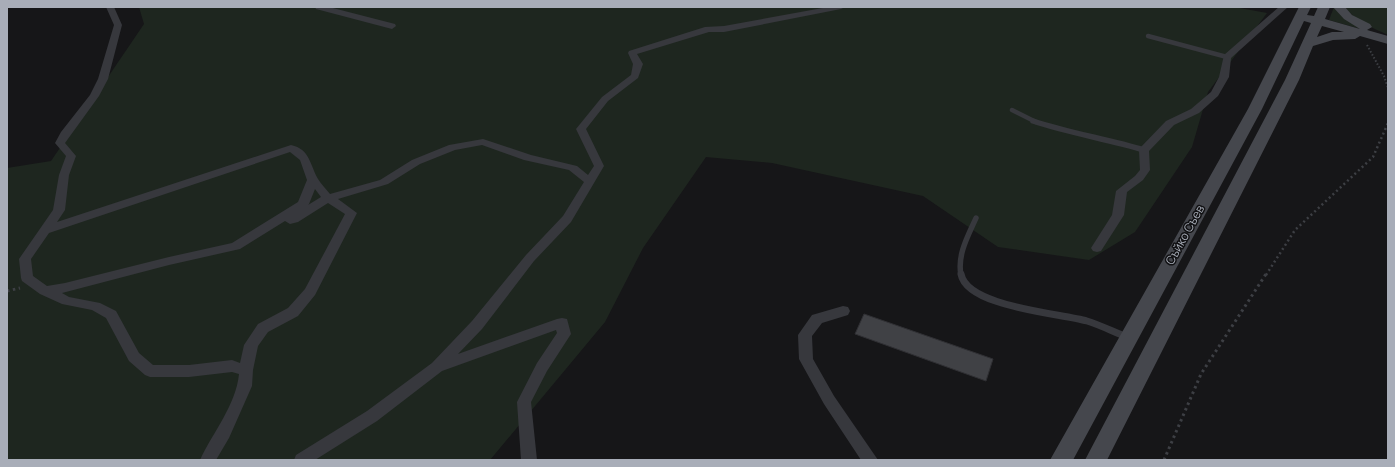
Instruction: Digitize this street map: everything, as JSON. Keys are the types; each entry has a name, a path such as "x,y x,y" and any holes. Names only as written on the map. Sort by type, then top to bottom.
{"street":[{"path":"110,7 118,24 108,56 103,79 94,96 65,134 60,143 70,156 64,175 59,210 25,259 27,278 45,292 67,301 96,306 111,315 134,357 150,371 189,371 232,366 246,370"},
{"path":"319,7 392,26"},
{"path":"302,460 372,416 437,367 477,325 554,230 567,219 599,166 581,129 606,99 635,76 638,64 632,53 708,29 724,29 838,7"},
{"path":"1097,248 1118,215 1122,191 1139,178 1144,170 1144,150 1170,124 1194,111 1215,94 1224,77 1227,56 1284,7"},
{"name":"Съйко Съев","path":"1096,460 1292,80 1324,7"},
{"path":"1339,7 1354,21 1387,39"},
{"path":"1302,12 1318,22 1361,35 1387,39"},
{"name":"Съйко Съев","path":"1061,460 1255,109 1302,12"},
{"path":"1318,22 1387,39"},
{"path":"1308,44 1332,36 1361,35"},
{"path":"272,225 294,219 328,198 384,182 416,162 453,147 482,142 528,158 573,168 590,182"},
{"path":"46,230 291,148 305,159 313,180 328,198 351,213 310,292 293,312 263,328 251,345 246,370 245,386 224,433 208,460"},
{"path":"45,292 236,246 272,225 303,204 313,180"},
{"path":"843,311 817,319 805,335 806,359 829,400 870,460"},
{"path":"437,367 562,323 564,334 542,367 524,402 529,460"}],"lane":[{"path":"1148,36 1206,49 1227,56"},
{"path":"1012,110 1051,128 1110,140 1144,150"},
{"path":"976,218 963,249 959,264 962,280 978,293 1006,305 1086,321 1128,338"}],"path":[{"path":"1361,35 1384,76 1388,88"},
{"path":"1164,460 1202,374 1295,230 1373,157 1388,123"}],"shaded area":[{"path":"139,7 1234,7 1267,13 1208,92 1192,147 1135,232 1089,260 998,247 923,196 772,163 706,157 643,248 605,322 490,460 7,460 7,168 51,161 144,24"},
{"path":"1334,7 1343,17 1371,32 1329,20"},
{"path":"1345,7 1388,7 1388,35 1359,20"}],"building":[{"path":"864,314 993,359 986,381 855,334"}]}
